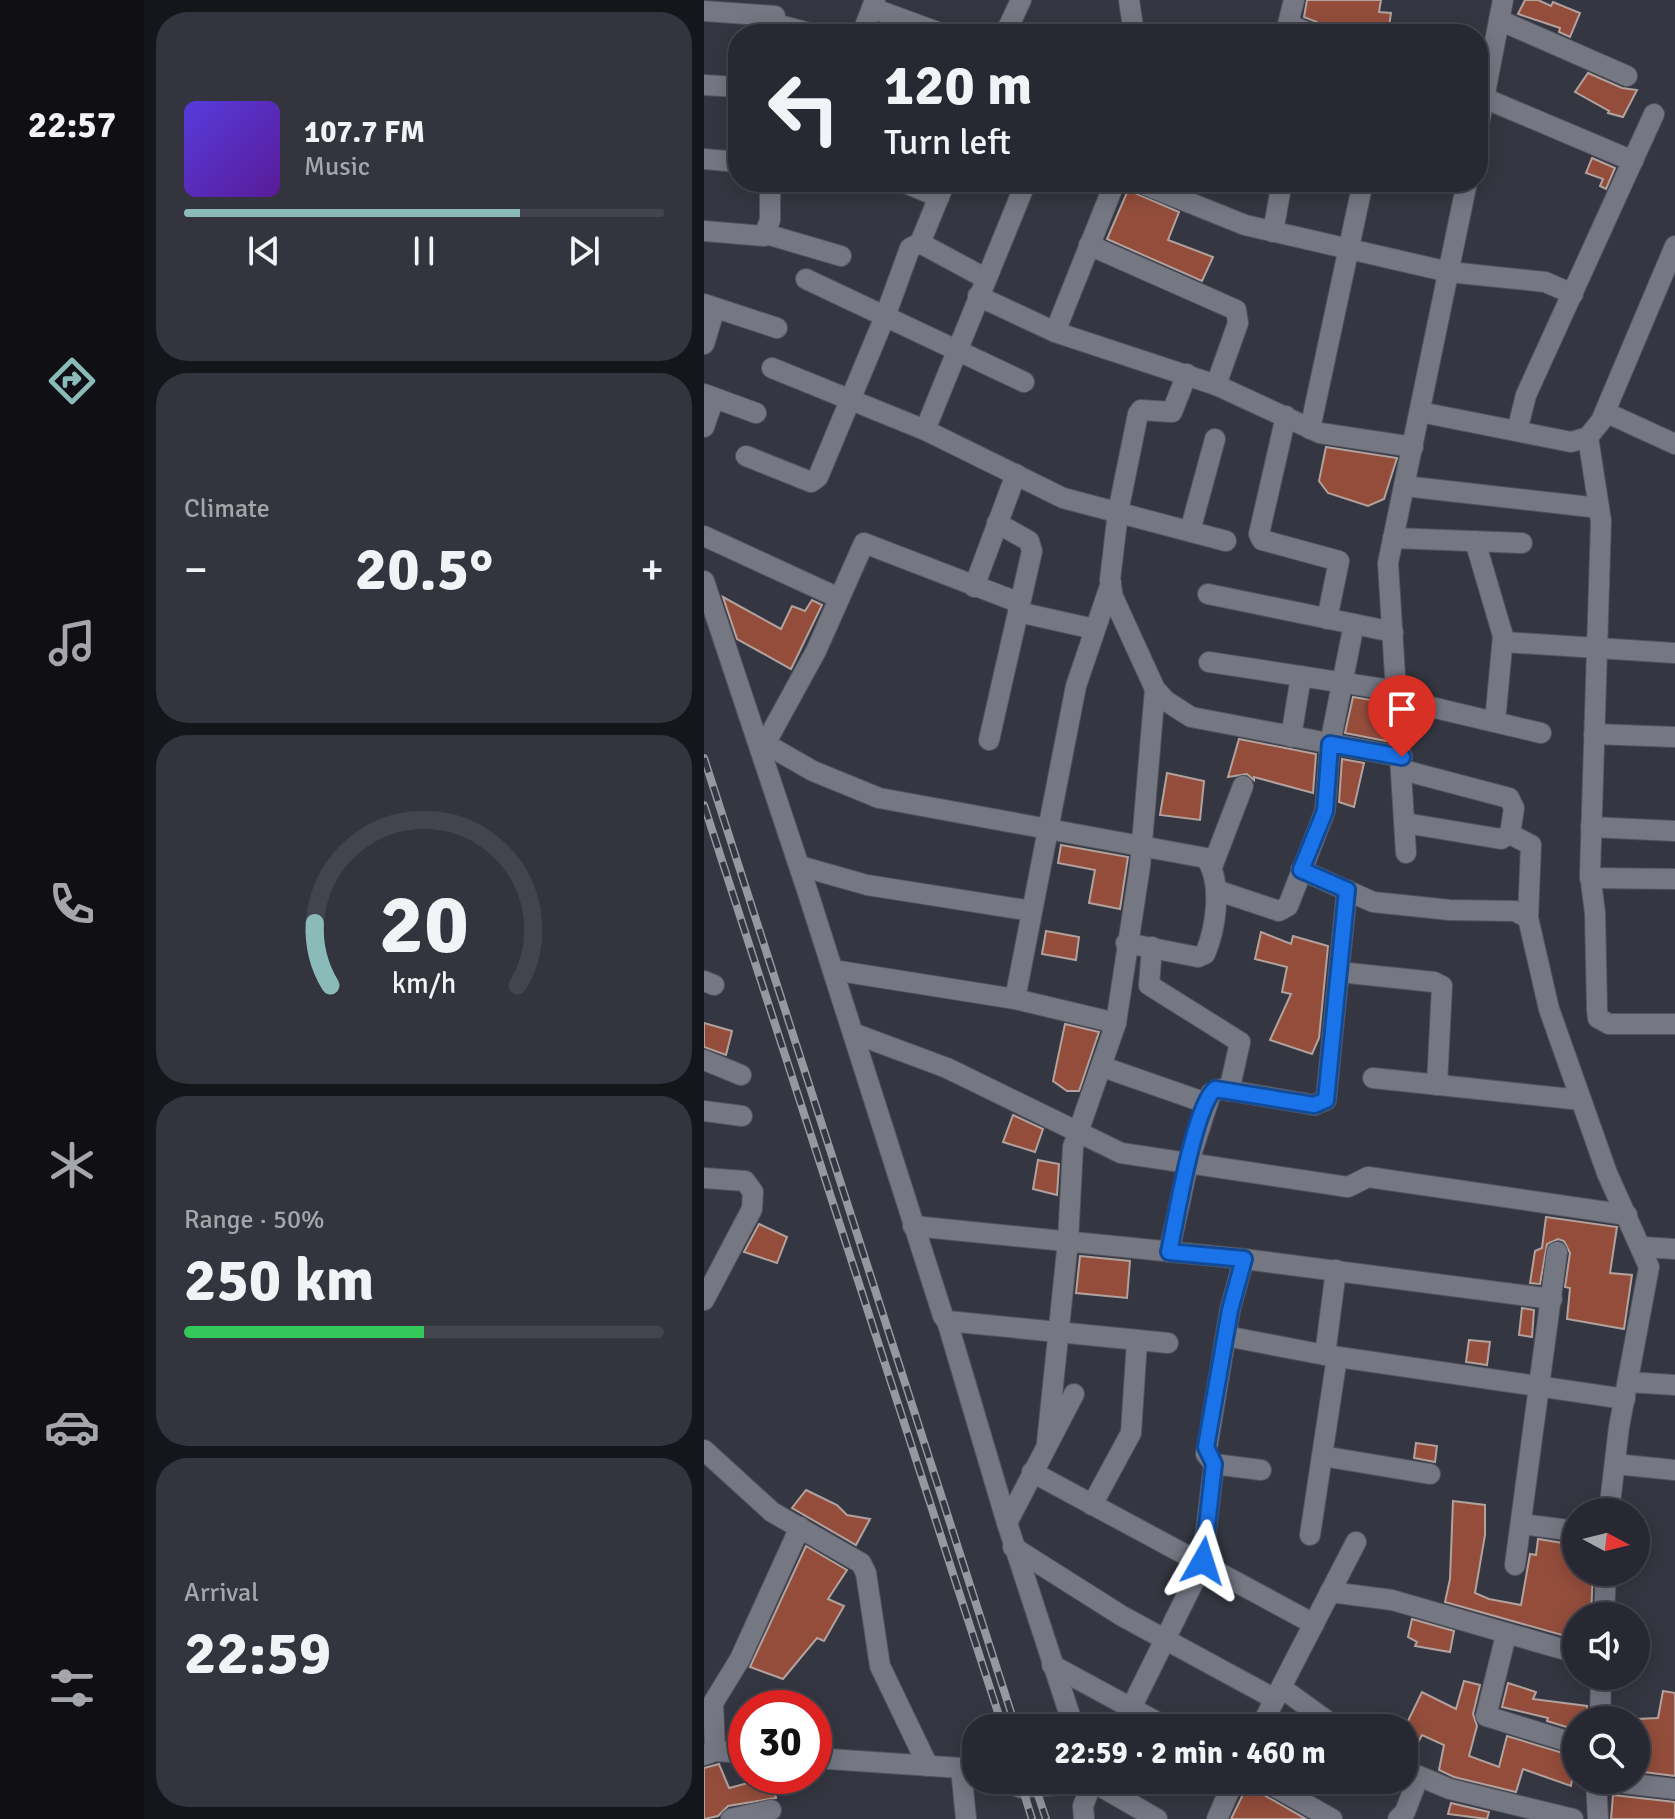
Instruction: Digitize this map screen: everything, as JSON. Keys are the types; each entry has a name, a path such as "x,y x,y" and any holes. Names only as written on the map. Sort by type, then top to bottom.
{"street":[{"path":"1010,24 1021,0"},
{"path":"1129,0 1133,24"},
{"path":"1288,24 1294,0"},
{"path":"866,24 873,4 920,24"},
{"path":"1488,54 1501,10 1627,76"},
{"path":"704,11 775,18"},
{"path":"704,85 728,86"},
{"path":"1488,100 1633,161"},
{"path":"1517,431 1526,395 1654,114"},
{"path":"704,159 728,161"},
{"path":"704,231 759,238 766,234 770,220 770,192"},
{"path":"746,456 811,482 816,480 886,314 910,248 920,243 941,192"},
{"path":"925,430 1022,192"},
{"path":"1055,332 1111,192"},
{"path":"1163,192 1245,225 1273,232 1449,272 1535,280 1573,294"},
{"path":"1273,232 1280,192"},
{"path":"1310,429 1361,192"},
{"path":"1406,853 1388,563 1465,192"},
{"path":"766,234 841,256"},
{"path":"920,243 981,287 1055,332 1216,385 1328,436 1413,447"},
{"path":"1089,245 1236,310 1238,323 1216,385"},
{"path":"1420,412 1571,442 1588,437 1605,412 1675,246"},
{"path":"806,279 886,314 1024,382"},
{"path":"704,344 710,306 777,328"},
{"path":"772,368 925,430 1063,498 1226,541"},
{"path":"1187,374 1172,412 1141,410 1138,414 1118,512 1111,583 1113,597 1155,689 1166,701 1191,717 1330,744 1509,798 1514,808 1510,834"},
{"path":"704,427 709,396 756,413"},
{"path":"1605,412 1674,441"},
{"path":"1286,416 1259,534 1262,540 1339,561 1327,619"},
{"path":"1588,437 1599,508 1590,878 1595,905 1598,1018 1609,1024 1675,1024"},
{"path":"1190,531 1215,439"},
{"path":"974,587 1016,474"},
{"path":"1404,486 1599,508"},
{"path":"989,740 1032,546 1029,541 997,523"},
{"path":"704,536 839,598"},
{"path":"1393,538 1522,543"},
{"path":"1475,541 1497,604 1504,642 1495,722"},
{"path":"761,742 816,651 864,543 1019,608 1094,629"},
{"path":"704,581 761,742 939,1307 947,1321 1013,1547 1069,1714"},
{"path":"1015,999 1076,686 1111,583"},
{"path":"1208,594 1393,632"},
{"path":"1216,890 1279,911 1288,906 1325,811 1330,744 1354,624"},
{"path":"1504,642 1675,653"},
{"path":"1209,662 1397,691"},
{"path":"1291,737 1301,676"},
{"path":"1047,1443 1068,1241 1073,1147 1116,1023 1140,866 1155,689"},
{"path":"1431,707 1541,733"},
{"path":"1594,734 1675,737"},
{"path":"761,742 813,771 879,798 1199,855 1212,867"},
{"path":"1126,943 1203,957 1208,950 1216,890 1212,867 1243,786"},
{"path":"1405,823 1495,839 1510,834 1531,845 1528,918 1549,1009 1607,1173 1643,1247 1649,1267 1626,1390 1611,1498"},
{"path":"1591,827 1675,831"},
{"path":"800,866 867,885 1032,911"},
{"path":"1301,870 1373,902 1398,906 1515,911 1528,918"},
{"path":"1590,878 1675,879"},
{"path":"1169,1252 1188,1164 1206,1103 1215,1089 1314,1105 1326,1100 1347,890"},
{"path":"1152,947 1149,985 1240,1042 1229,1091"},
{"path":"833,970 1015,999 1116,1023"},
{"path":"1339,972 1434,982 1442,986 1437,1085"},
{"path":"853,1033 947,1068 1121,1153 1348,1187 1368,1177 1627,1215"},
{"path":"704,1060 741,1075"},
{"path":"1103,1067 1206,1103"},
{"path":"1373,1078 1581,1100"},
{"path":"704,1111 742,1116"},
{"path":"704,1178 745,1181 753,1192 752,1209 704,1300"},
{"path":"913,1226 1244,1259 1552,1299"},
{"path":"1643,1247 1675,1249"},
{"path":"1515,1565 1557,1252"},
{"path":"1131,1708 1202,1565 1214,1464 1206,1447 1244,1259"},
{"path":"1310,1535 1322,1456 1336,1270"},
{"path":"947,1321 1168,1343"},
{"path":"1226,1336 1331,1356 1541,1388 1626,1390 1675,1385"},
{"path":"1092,1505 1131,1433 1137,1341"},
{"path":"1007,1523 1074,1394"},
{"path":"704,1450 753,1497 861,1563 866,1573 880,1666 928,1766"},
{"path":"1322,1456 1430,1474"},
{"path":"1214,1464 1261,1470"},
{"path":"1615,1464 1675,1470"},
{"path":"1032,1472 1314,1624"},
{"path":"1521,1524 1562,1529"},
{"path":"710,1753 713,1703 740,1659 800,1527"},
{"path":"1268,1714 1356,1542"},
{"path":"1013,1547 1164,1639 1279,1694 1313,1714"},
{"path":"1330,1592 1392,1600 1562,1649"},
{"path":"1506,1635 1486,1716 1562,1740"},
{"path":"1052,1665 1142,1714"},
{"path":"832,1759 962,1770"},
{"path":"1418,1776 1573,1819"},
{"path":"1650,1786 1675,1789"},
{"path":"966,1819 968,1794"},
{"path":"1084,1819 1083,1806 1088,1794"},
{"path":"1115,1794 1157,1819"},
{"path":"1217,1819 1228,1794"},
{"path":"1288,1794 1332,1819"},
{"path":"1398,1819 1405,1812 1408,1794"},
{"path":"1597,1794 1598,1819"},
{"path":"731,1819 771,1810"}],"building":[{"path":"1307,0 1381,0 1379,12 1391,13 1389,24 1318,24 1304,17"},
{"path":"1525,0 1538,0 1551,6 1553,2 1580,13 1570,37 1559,32 1560,28 1518,14"},
{"path":"1588,73 1622,88 1637,90 1623,117 1608,113 1575,92"},
{"path":"1592,158 1615,168 1606,189 1600,186 1603,179 1586,173"},
{"path":"1127,192 1133,192 1179,212 1168,240 1213,257 1202,281 1107,239"},
{"path":"1326,447 1397,458 1384,499 1368,506 1328,493 1319,481"},
{"path":"723,597 781,629 792,606 805,611 812,600 822,605 791,669 737,639"},
{"path":"1353,697 1384,702 1386,741 1345,733"},
{"path":"1239,739 1316,754 1313,793 1254,777 1254,780 1247,774 1228,777"},
{"path":"1342,759 1364,763 1354,807 1339,802"},
{"path":"1167,773 1204,781 1200,820 1160,815"},
{"path":"1061,845 1128,857 1120,909 1089,903 1095,870 1058,863"},
{"path":"1046,931 1079,937 1076,960 1042,954"},
{"path":"1261,932 1291,944 1293,936 1328,946 1319,1038 1312,1054 1270,1040 1291,994 1282,992 1287,967 1255,959"},
{"path":"704,1023 732,1031 726,1055 704,1047"},
{"path":"1065,1024 1099,1032 1079,1091 1067,1091 1053,1081"},
{"path":"1013,1115 1043,1129 1035,1152 1003,1142"},
{"path":"1038,1160 1059,1164 1057,1195 1033,1189"},
{"path":"1546,1217 1617,1227 1610,1273 1632,1275 1624,1329 1567,1319 1570,1288 1565,1287 1570,1253 1564,1241 1558,1239 1547,1244 1540,1284 1530,1283 1535,1251 1542,1248"},
{"path":"759,1224 787,1237 777,1263 744,1252"},
{"path":"1080,1256 1130,1261 1127,1298 1076,1293"},
{"path":"1522,1308 1534,1310 1532,1337 1519,1335"},
{"path":"1469,1340 1490,1342 1487,1365 1466,1362"},
{"path":"1416,1443 1437,1446 1435,1462 1414,1458"},
{"path":"806,1490 837,1505 847,1515 870,1519 856,1545 792,1508"},
{"path":"1453,1501 1485,1505 1485,1535 1475,1593 1521,1605 1530,1554 1536,1555 1538,1539 1562,1543 1562,1586 1592,1586 1592,1602 1562,1602 1562,1635 1445,1602 1450,1579"},
{"path":"806,1546 847,1570 828,1599 844,1606 824,1641 817,1638 783,1679 750,1667"},
{"path":"1412,1619 1454,1631 1450,1652 1415,1646 1417,1642 1408,1637"},
{"path":"1464,1681 1480,1685 1473,1714 1477,1726 1469,1756 1499,1767 1507,1736 1562,1753 1562,1783 1523,1769 1516,1792 1454,1777 1439,1770 1444,1745 1422,1735 1418,1743 1418,1714 1411,1714 1422,1692 1456,1709"},
{"path":"1508,1683 1536,1692 1533,1699 1587,1706 1562,1706 1562,1726 1547,1721 1548,1718 1502,1707"},
{"path":"1663,1691 1675,1693 1675,1776 1650,1773 1650,1718 1658,1718"},
{"path":"719,1764 728,1786 728,1794 775,1794 776,1798 728,1806 718,1816 704,1819 704,1768"},
{"path":"1243,1794 1262,1794 1306,1819 1231,1819"},
{"path":"1613,1795 1675,1802 1675,1819 1611,1819"},
{"path":"1451,1803 1489,1812 1487,1819 1448,1814"}],"railway":[{"path":"704,758 1011,1714"},
{"path":"704,805 998,1714"},
{"path":"1024,1794 1032,1819"},
{"path":"1038,1794 1046,1819"}],"route":[{"path":"1203,1561 1214,1464 1209,1461 1206,1447 1230,1310 1244,1259 1169,1252 1188,1164 1206,1103 1215,1089 1314,1105 1326,1100 1347,890 1301,870 1325,811 1330,744 1402,757"}]}
